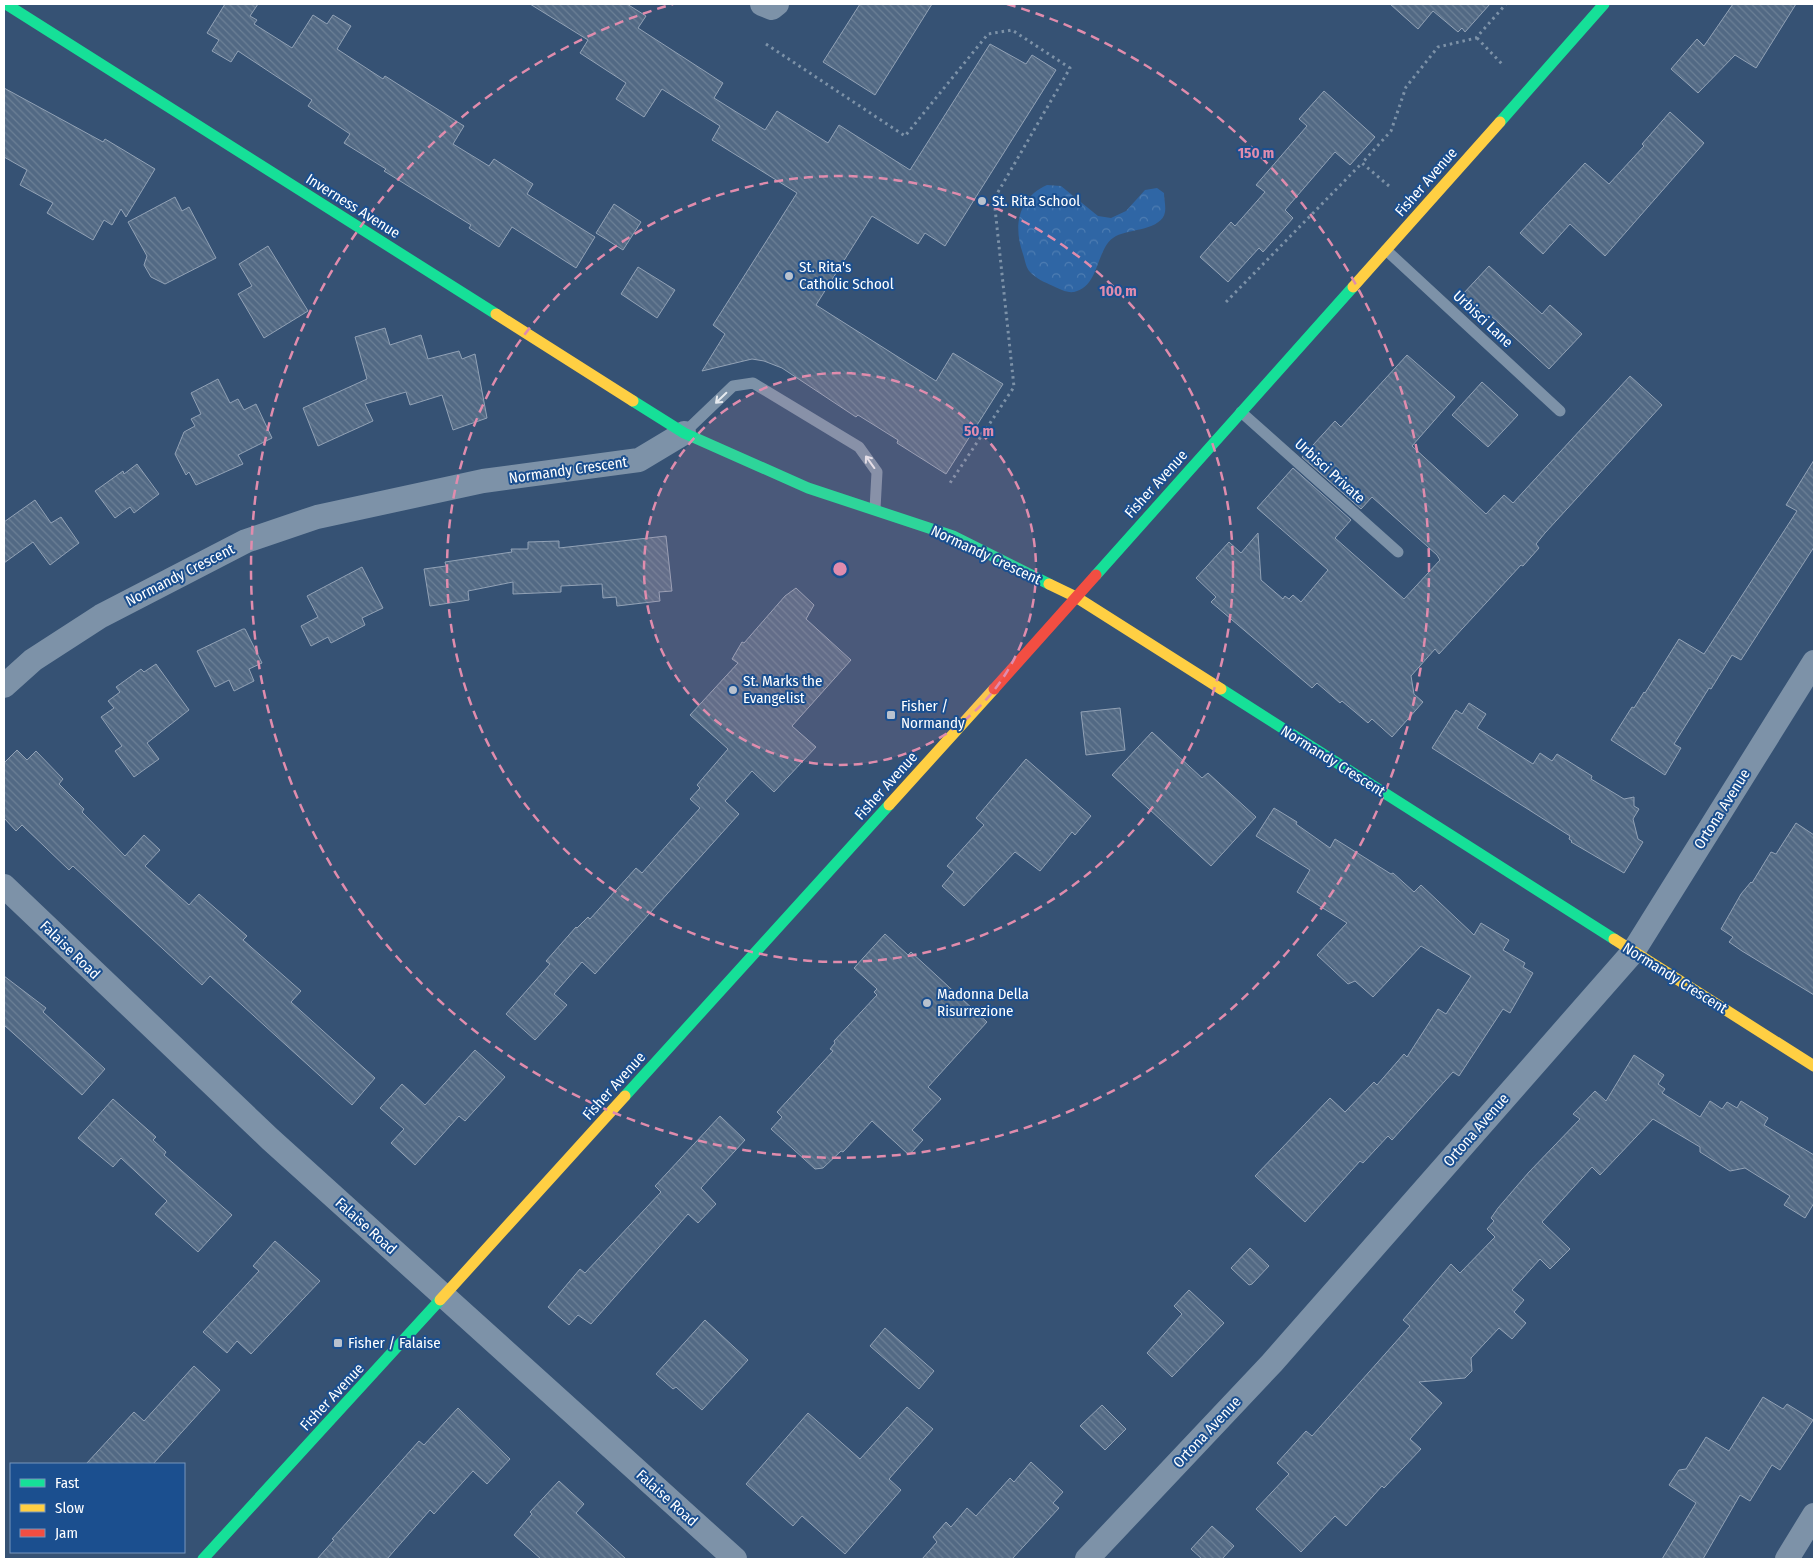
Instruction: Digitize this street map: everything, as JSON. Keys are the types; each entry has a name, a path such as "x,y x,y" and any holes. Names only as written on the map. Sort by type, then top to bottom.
{"street":[{"name":"Inverness Avenue","path":"6,4 684,433"},
{"name":"Fisher Avenue","path":"203,1559 444,1297 1076,597 1604,4"},
{"name":"Normandy Crescent","path":"4,686 33,660 101,616 246,541 317,517 473,483 639,460 684,433 808,488 953,536 1076,597 1814,1066"},
{"name":"Ortona Avenue","path":"1087,1559 1272,1363 1633,952 1814,662"},
{"name":"Falaise Road","path":"4,886 270,1139 735,1559"},
{"path":"1787,1559 1814,1515"}],"lane":[{"name":"Urbisci Lane","path":"1386,250 1560,411"},
{"path":"684,433 733,386 753,383 859,447 877,472 875,509"},
{"name":"Urbisci Private","path":"1241,412 1398,552"}],"path":[{"path":"1226,302 1391,131 1406,87 1438,47 1476,38 1506,4"},
{"path":"766,44 905,136 988,34 1012,30 1070,68 994,200 1014,387 950,482"},
{"path":"1476,38 1502,64"},
{"path":"1362,163 1389,186"}],"green space":[{"path":"1047,185 1061,186 1098,216 1111,218 1126,211 1145,190 1157,188 1164,193 1165,212 1163,218 1152,226 1116,236 1109,241 1089,282 1083,288 1074,292 1066,291 1035,277 1030,272 1018,233 1020,214 1024,205 1030,197"}],"building":[{"path":"225,4 258,4 250,16 257,20 254,24 292,48 313,15 327,24 333,15 351,26 337,49 383,79 385,76 464,126 453,144 489,166 494,159 533,184 527,194 595,237 576,268 512,227 499,247 469,228 471,225 384,171 386,169 344,143 350,134 308,106 312,100 238,51 231,62 212,51 219,40 207,33"},
{"name":"St. Rita's Catholic School","path":"530,4 627,4 646,16 638,28 723,83 714,98 765,130 777,111 828,143 839,125 910,170 990,44 1026,64 1032,55 1056,70 945,246 925,233 918,244 872,216 816,305 936,381 953,353 1003,384 946,474 897,443 898,440 858,415 856,417 782,368 764,361 752,359 702,371 725,334 713,325 797,193 712,140 720,126 662,89 644,117 616,99 626,83 580,53 588,40"},
{"path":"860,4 932,4 875,95 823,62"},
{"path":"1390,4 1490,4 1465,32 1462,28 1458,32 1433,11 1418,29"},
{"path":"1733,4 1796,4 1756,68 1735,55 1698,93 1671,69 1697,39 1704,46"},
{"path":"4,88 103,142 105,139 155,169 126,217 121,209 112,225 104,220 93,240 47,213 53,203 20,185 27,170 4,157"},
{"path":"1324,91 1375,137 1350,165 1335,152 1285,210 1293,218 1263,252 1259,248 1228,282 1200,257 1231,222 1235,226 1265,192 1256,185 1307,126 1299,119"},
{"path":"1670,112 1704,143 1605,256 1570,224 1543,254 1520,233 1585,163 1609,184 1644,146 1642,144"},
{"path":"175,197 182,211 189,207 216,258 165,284 151,277 144,265 147,256 128,222"},
{"path":"614,204 641,222 623,250 596,233"},
{"path":"268,246 308,311 264,338 238,294 252,286 239,264"},
{"path":"1489,266 1542,314 1550,305 1582,334 1549,369 1489,314 1487,317 1462,295"},
{"path":"638,267 675,290 657,318 621,294"},
{"path":"385,328 390,345 421,335 428,359 459,351 462,359 475,354 487,418 453,430 442,395 410,405 406,392 365,404 373,421 318,446 303,408 367,379 355,337"},
{"path":"1407,355 1455,397 1412,446 1486,514 1504,495 1513,503 1630,376 1662,405 1545,533 1536,544 1539,548 1523,566 1521,565 1439,654 1435,649 1411,676 1414,694 1423,702 1392,737 1372,719 1368,723 1342,701 1340,703 1317,683 1312,688 1211,602 1216,597 1196,578 1229,542 1241,553 1258,533 1261,580 1283,599 1285,596 1289,599 1293,595 1301,602 1328,570 1257,508 1293,468 1351,520 1335,538 1404,599 1440,560 1437,555 1372,497 1361,509 1302,457 1335,421 1341,427"},
{"path":"218,379 230,403 238,399 244,410 256,404 272,438 238,455 243,464 196,485 189,472 186,475 175,454 184,432 195,426 191,419 201,414 191,393"},
{"path":"1482,382 1518,415 1488,447 1452,415"},
{"path":"1814,460 1814,547 1741,660 1732,655 1711,689 1709,688 1674,744 1681,748 1665,775 1611,740 1632,707 1634,708 1645,693 1679,639 1704,654 1797,511 1786,505"},
{"path":"137,464 159,494 134,513 130,507 115,518 95,491 123,471 124,474"},
{"path":"35,500 51,523 61,517 79,543 50,565 33,542 4,563 4,522"},
{"path":"666,536 672,591 659,592 660,601 617,606 616,597 603,598 602,584 561,586 561,592 513,594 513,582 468,591 469,600 430,606 424,569 446,566 445,562 512,552 511,549 528,549 528,542 559,541 559,548"},
{"path":"362,567 383,608 362,618 365,625 331,643 328,637 311,646 301,626 318,617 307,596"},
{"path":"796,588 814,605 806,619 851,660 792,726 816,747 774,792 752,771 725,801 739,814 595,974 582,962 554,994 567,1005 535,1040 506,1014 550,964 546,961 576,927 588,917 590,919 636,868 642,873 700,808 690,799 700,788 697,785 728,749 690,715 738,663 732,659 742,642 744,643 785,596"},
{"path":"245,629 262,663 249,669 254,681 234,691 229,680 215,687 197,651"},
{"path":"156,664 189,710 147,743 159,759 134,777 115,751 122,746 101,717 114,708 108,701 120,692 116,687 141,669 144,672"},
{"path":"1469,703 1486,714 1477,728 1533,764 1540,753 1552,761 1557,754 1592,776 1591,779 1624,799 1634,797 1634,806 1639,809 1633,819 1638,839 1643,842 1624,873 1571,842 1570,836 1432,748 1456,710 1462,714"},
{"path":"1120,708 1125,750 1086,755 1081,712"},
{"path":"1152,732 1202,778 1208,773 1256,817 1211,866 1112,775"},
{"path":"17,750 27,760 36,751 63,779 59,784 84,809 82,812 125,856 144,835 160,850 145,866 189,905 199,894 247,936 243,940 301,991 291,1002 375,1078 352,1105 210,976 202,985 73,866 69,870 22,825 16,831 4,818 4,763"},
{"path":"1026,759 1091,816 1075,835 1072,832 1040,871 1015,852 964,906 942,886 954,872 947,866 984,825 976,818"},
{"path":"1274,808 1297,822 1296,824 1330,848 1335,839 1391,874 1393,873 1414,892 1421,885 1474,935 1481,923 1509,940 1503,950 1525,963 1523,967 1533,973 1510,1013 1503,1009 1459,1076 1453,1072 1392,1140 1388,1136 1363,1163 1360,1161 1305,1222 1255,1176 1330,1098 1345,1112 1374,1082 1377,1085 1404,1054 1407,1057 1438,1009 1446,1014 1471,976 1421,946 1373,997 1355,981 1348,984 1317,955 1347,923 1297,892 1310,870 1256,836"},
{"path":"1796,823 1814,835 1814,995 1729,942 1733,937 1721,929 1741,894 1752,883 1771,852 1776,854"},
{"path":"885,934 908,955 911,952 987,1022 928,1087 941,1099 912,1130 923,1140 909,1155 872,1121 843,1152 841,1151 823,1168 815,1169 771,1129 782,1117 777,1112 833,1051 830,1049 835,1043 834,1041 877,995 874,992 877,989 854,968"},
{"path":"4,976 46,1008 43,1012 105,1069 82,1095 4,1025"},
{"path":"475,1050 505,1077 465,1121 459,1116 415,1165 391,1143 404,1129 380,1108 402,1084 425,1105"},
{"path":"1634,1055 1664,1075 1658,1084 1665,1089 1662,1093 1700,1117 1710,1101 1722,1109 1727,1102 1737,1108 1741,1101 1768,1118 1764,1125 1814,1155 1814,1203 1805,1218 1784,1205 1790,1196 1745,1168 1730,1171 1700,1152 1700,1147 1653,1119 1600,1175 1592,1167 1542,1222 1570,1249 1550,1269 1540,1259 1512,1290 1524,1300 1514,1312 1526,1323 1512,1339 1499,1328 1471,1358 1472,1371 1465,1378 1419,1382 1442,1403 1410,1439 1421,1449 1384,1488 1382,1486 1346,1526 1335,1516 1301,1552 1256,1509 1289,1474 1277,1463 1306,1431 1312,1436 1410,1326 1403,1320 1451,1264 1460,1273 1495,1237 1487,1229 1494,1221 1491,1218 1498,1208 1529,1172 1580,1119 1573,1114 1595,1091 1606,1101"},
{"path":"113,1099 156,1137 153,1140 166,1152 164,1155 232,1215 198,1252 155,1214 167,1201 121,1158 113,1167 78,1138"},
{"path":"720,1116 745,1140 701,1188 716,1204 698,1223 688,1214 591,1324 578,1315 569,1325 548,1307 580,1269 585,1273 661,1192 655,1186"},
{"path":"275,1241 320,1281 251,1354 237,1341 227,1353 203,1332 259,1271 253,1266"},
{"path":"1250,1248 1269,1266 1249,1285 1231,1268"},
{"path":"1189,1290 1224,1323 1172,1377 1147,1353 1182,1314 1174,1306"},
{"path":"705,1320 748,1360 702,1410 676,1387 673,1389 656,1374"},
{"path":"885,1328 934,1371 919,1389 870,1346"},
{"path":"194,1366 220,1390 154,1463 87,1463 134,1412 144,1421"},
{"path":"1763,1397 1783,1409 1787,1404 1813,1420 1780,1470 1772,1465 1750,1501 1740,1495 1703,1559 1662,1559 1696,1503 1669,1485 1679,1470 1686,1469 1706,1437 1729,1451"},
{"path":"1102,1405 1126,1429 1105,1450 1080,1426"},
{"path":"907,1407 933,1429 889,1479 901,1490 845,1554 802,1516 793,1526 746,1484 808,1413 860,1459"},
{"path":"458,1408 510,1459 487,1484 473,1471 434,1514 430,1510 387,1559 317,1559 334,1540 332,1539 419,1441 424,1445"},
{"path":"1031,1462 1063,1492 1053,1503 1059,1508 1012,1559 922,1559 937,1542 933,1537 946,1522 951,1527 967,1508 976,1516 1010,1478 1014,1482"},
{"path":"559,1481 584,1504 576,1513 626,1559 541,1559 514,1535 532,1514 530,1512"},
{"path":"1212,1526 1234,1546 1222,1559 1202,1559 1191,1549"}],"traffic: fast":[{"path":"6,4 496,314"},
{"path":"1500,122 1604,4"},
{"path":"1096,575 1353,287"},
{"path":"633,401 684,433 808,488 953,536 1049,584"},
{"path":"1221,689 1614,939"},
{"path":"625,1096 889,805"},
{"path":"203,1559 440,1300"}],"traffic: slow":[{"path":"1353,287 1500,122"},
{"path":"496,314 633,401"},
{"path":"1049,584 1076,597 1221,689"},
{"path":"889,805 994,689"},
{"path":"1614,939 1814,1066"},
{"path":"440,1300 625,1096"}],"traffic: jam":[{"path":"994,689 1096,575"}],"place":[{"name":"St. Rita School","path":"982,201"},
{"name":"St. Rita's Catholic School","path":"789,276"},
{"name":"St. Marks the Evangelist","path":"733,690"},
{"name":"Fisher / Normandy","path":"891,715"},
{"name":"Madonna Della Risurrezione","path":"927,1003"},
{"name":"Fisher / Falaise","path":"338,1343"}]}
